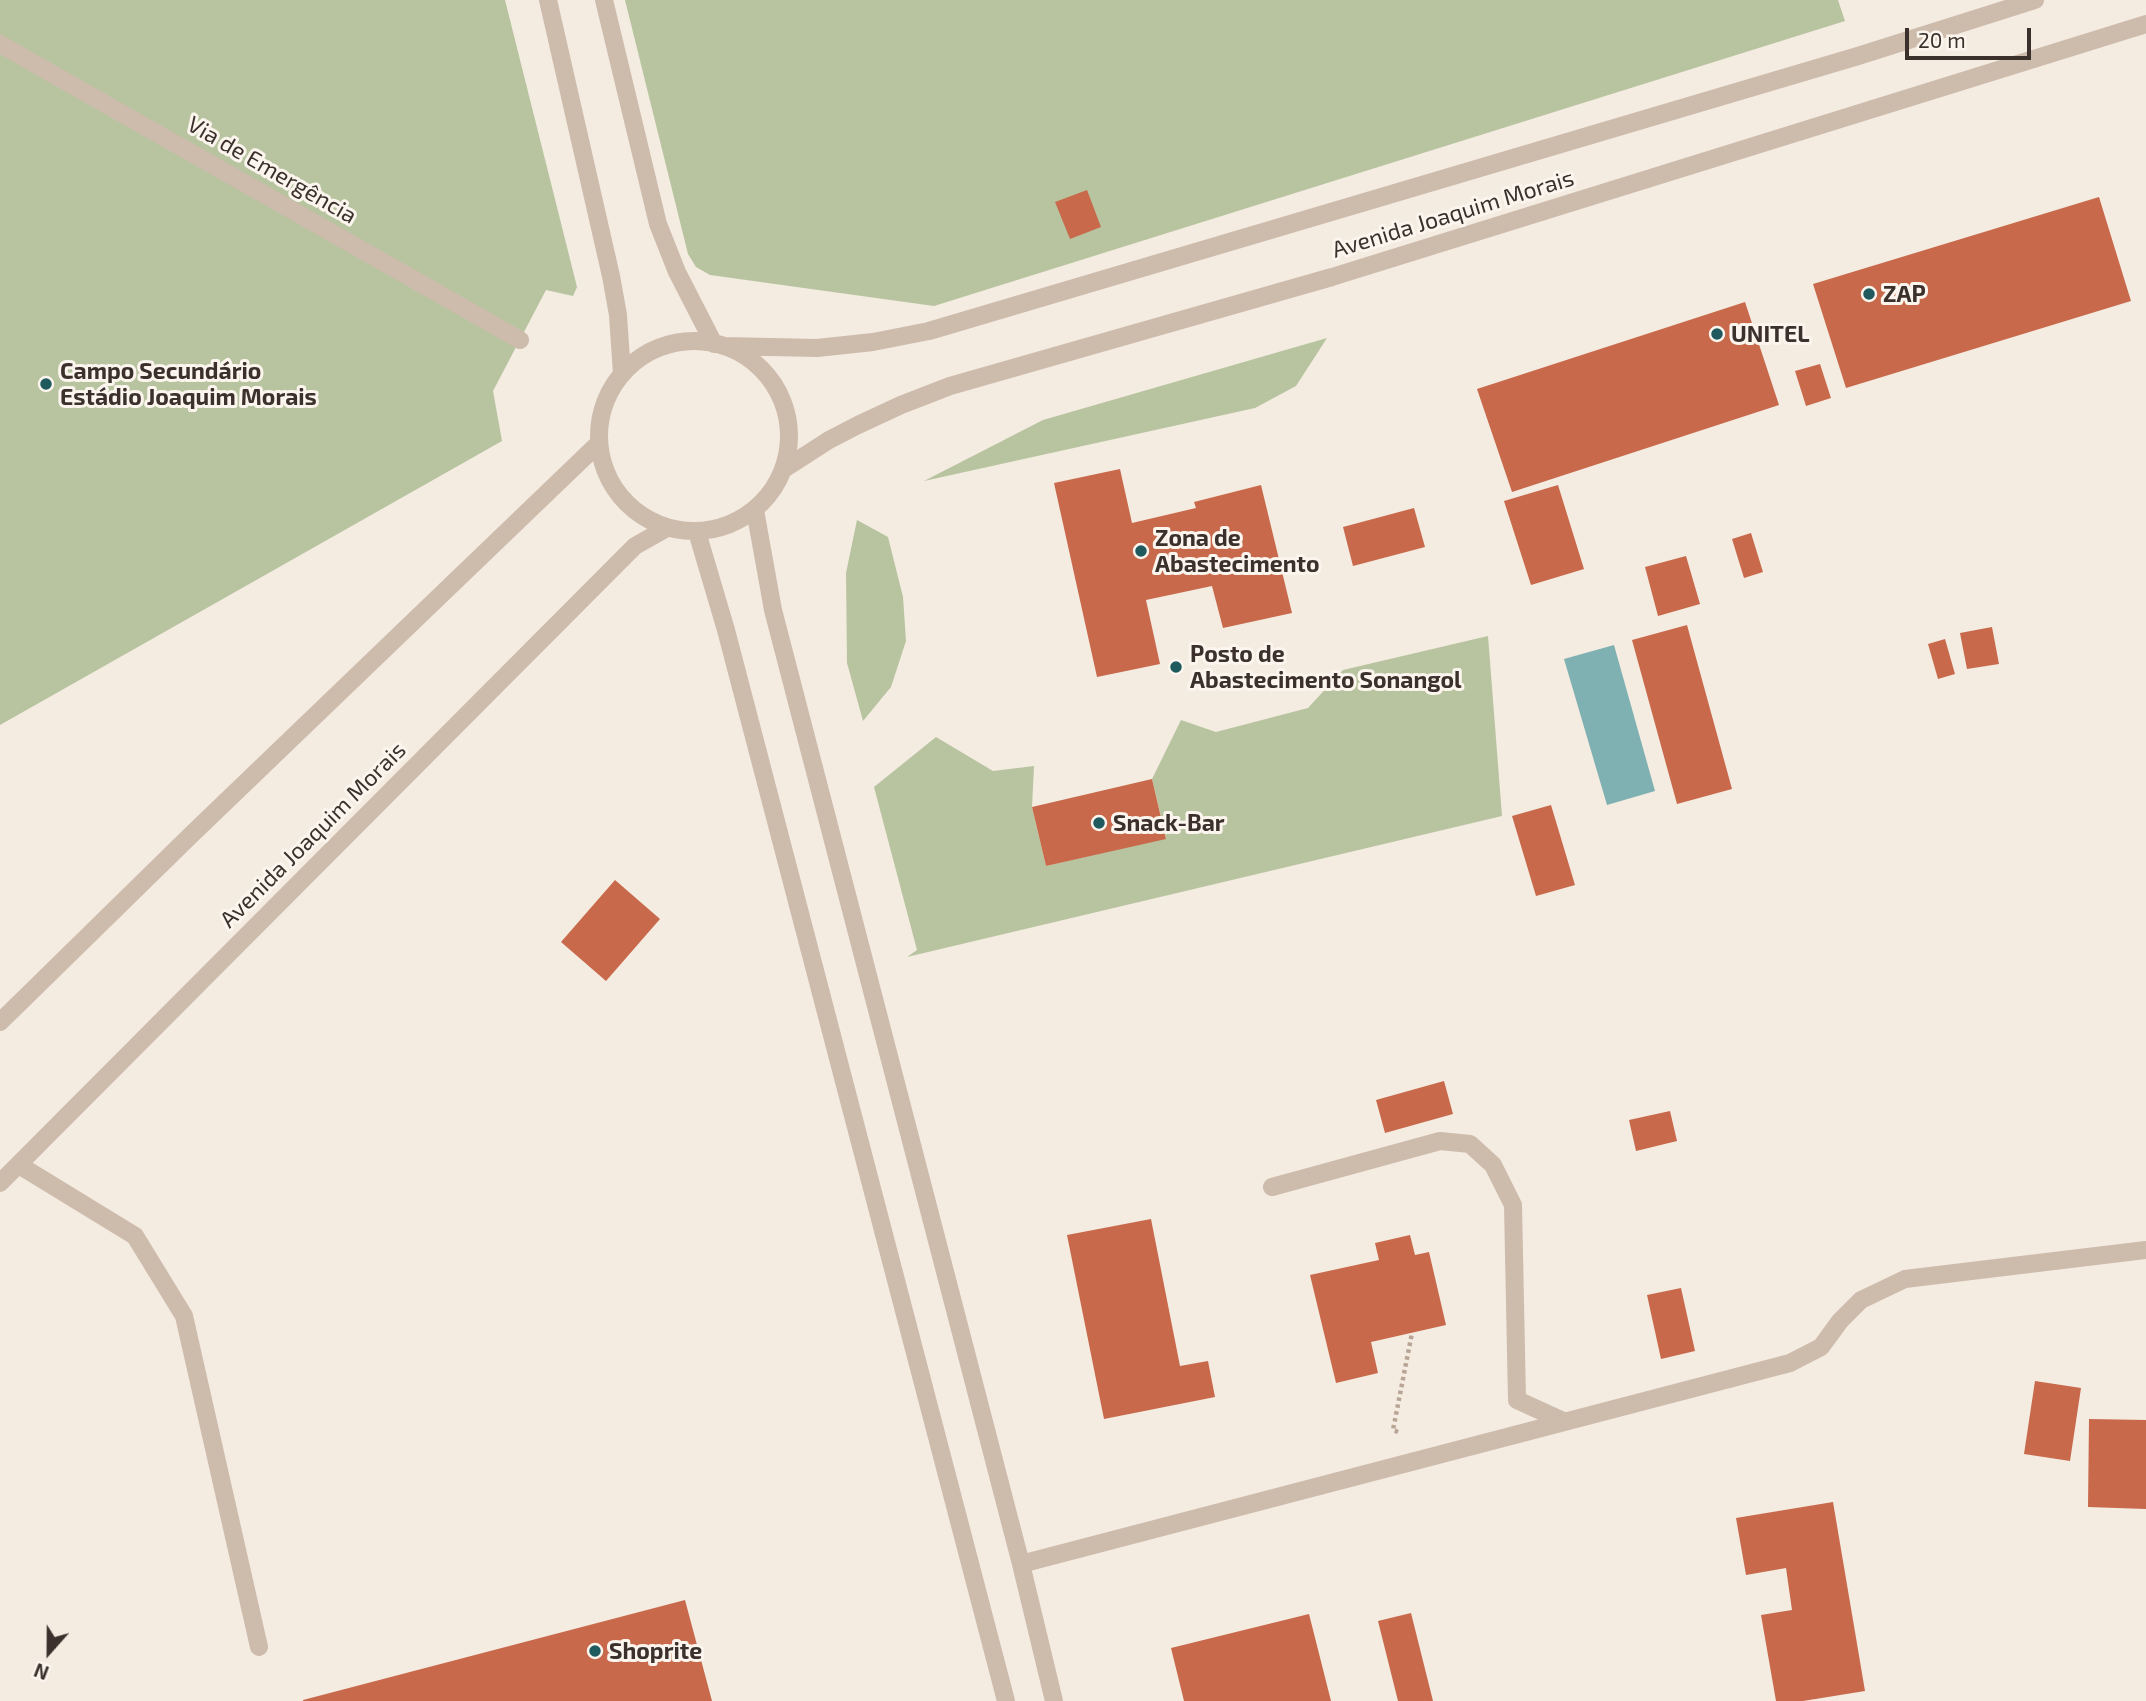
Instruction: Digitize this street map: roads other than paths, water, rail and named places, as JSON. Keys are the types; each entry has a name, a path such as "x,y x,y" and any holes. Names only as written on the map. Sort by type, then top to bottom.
{"street":[{"path":"548,0 611,276 618,316 622,374"},
{"path":"604,0 658,223 677,272 719,345"},
{"name":"Avenida Joaquim Morais","path":"719,345 817,348 873,342 929,331 1845,60 2035,0"},
{"name":"Avenida Joaquim Morais","path":"784,469 858,425 950,386 1332,277 2146,24"},
{"name":"Via de Emergência","path":"0,44 520,340"},
{"path":"701,341 719,345 746,356 769,378 784,406 789,438 784,469 773,491 755,510 728,526 697,532 667,528 640,516 619,496 605,472 598,444 600,415 611,388 622,374 635,361 655,349 678,342 701,341"},
{"path":"0,1022 598,444"},
{"path":"755,510 777,623 1021,1564 1054,1701"},
{"name":"Avenida Joaquim Morais","path":"0,1183 635,547 667,528"},
{"path":"697,532 726,630 1006,1701"},
{"path":"1272,1187 1440,1141 1470,1144 1493,1165 1513,1205 1517,1400 1563,1421"},
{"path":"19,1166 135,1236 184,1316 259,1647"},
{"path":"1021,1564 1790,1363 1821,1347 1840,1321 1861,1300 1905,1279 2146,1250"}],"water":[{"path":"1614,645 1655,791 1607,805 1564,659"}],"place":[{"name":"ZAP","path":"1869,294"},
{"name":"UNITEL","path":"1717,334"},
{"name":"Campo Secundário Estádio Joaquim Morais","path":"46,384"},
{"name":"Zona de Abastecimento","path":"1141,551"},
{"name":"Posto de Abastecimento Sonangol","path":"1176,667"},
{"name":"Snack-Bar","path":"1099,823"},
{"name":"Shoprite","path":"595,1651"}]}
